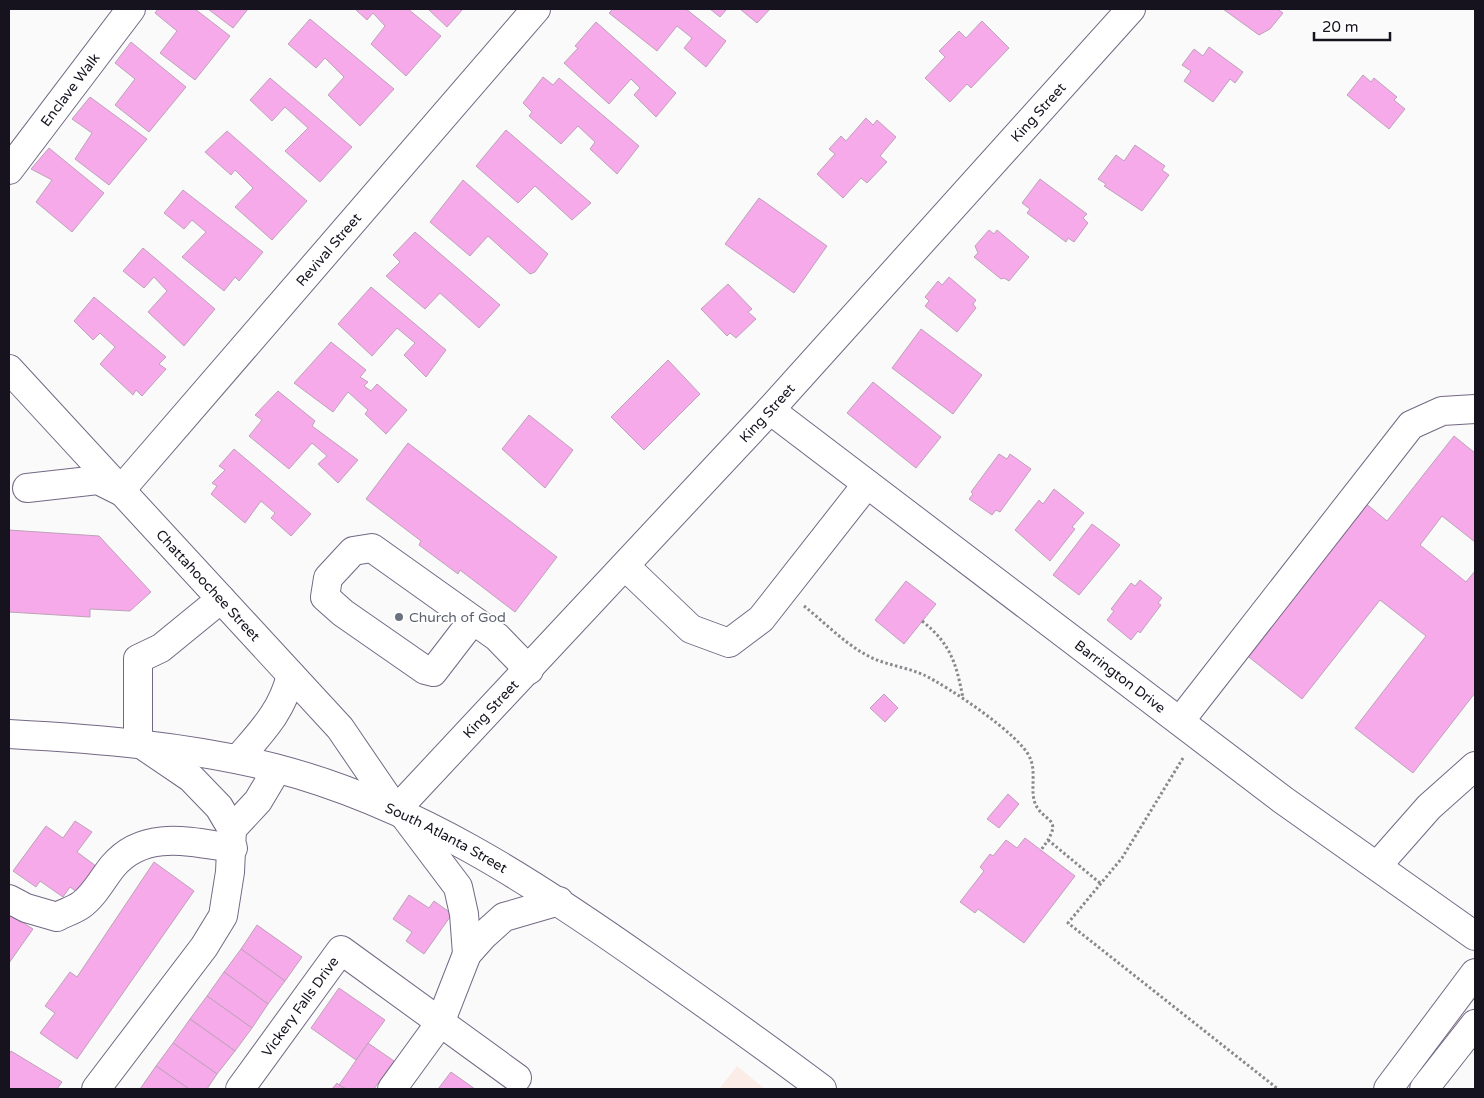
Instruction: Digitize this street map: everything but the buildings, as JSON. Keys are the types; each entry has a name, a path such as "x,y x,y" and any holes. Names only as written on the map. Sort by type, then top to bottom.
{"main road":[{"name":"Enclave Walk","path":"9,170 131,9"},
{"name":"Revival Street","path":"120,492 536,9"},
{"name":"King Street","path":"400,812 770,410 1131,9"},
{"name":"Chattahoochee Street","path":"9,369 120,492 340,728 400,812"},
{"path":"1188,727 1411,425 1442,411 1475,409"},
{"name":"Barrington Drive","path":"770,410 1283,800 1475,936"},
{"path":"27,488 98,480 120,492"},
{"path":"625,566 691,629 729,643 761,619 867,484"},
{"path":"473,620 433,672 425,670 343,613 325,596 328,578 353,550 372,548 497,637 529,670"},
{"path":"221,599 161,648 138,659 138,742 191,778 219,808 233,839"},
{"path":"238,760 279,709 286,696 291,675"},
{"name":"South Atlanta Street","path":"9,734 138,742 238,760 277,769 336,787 400,812 491,859 559,900 764,1045 822,1089"},
{"path":"1377,866 1429,806 1475,766"},
{"path":"96,1089 198,955 223,916 233,839 277,769"},
{"path":"400,812 458,887 464,914 467,954"},
{"path":"9,900 26,908 57,917 82,905 115,864 133,847 155,841 233,839"},
{"path":"392,1089 440,1023 467,954 504,917 559,900"},
{"name":"Vickery Falls Drive","path":"240,1089 341,950 517,1078"},
{"path":"1388,1089 1475,973"},
{"path":"1424,1089 1475,1024"}],"path":[{"path":"784,590 863,653 887,664 922,674 948,688 1018,742 1030,758 1034,801 1051,821 1052,836 1041,850"},
{"path":"922,621 938,634 947,645 954,659 963,699"},
{"path":"1188,727 1144,825 1122,858 1068,923 1278,1089"},
{"path":"1048,840 1100,883"}],"shaded area":[{"path":"737,1066 765,1089 719,1089"}],"place":[{"name":"Church of God","path":"399,617"}]}
